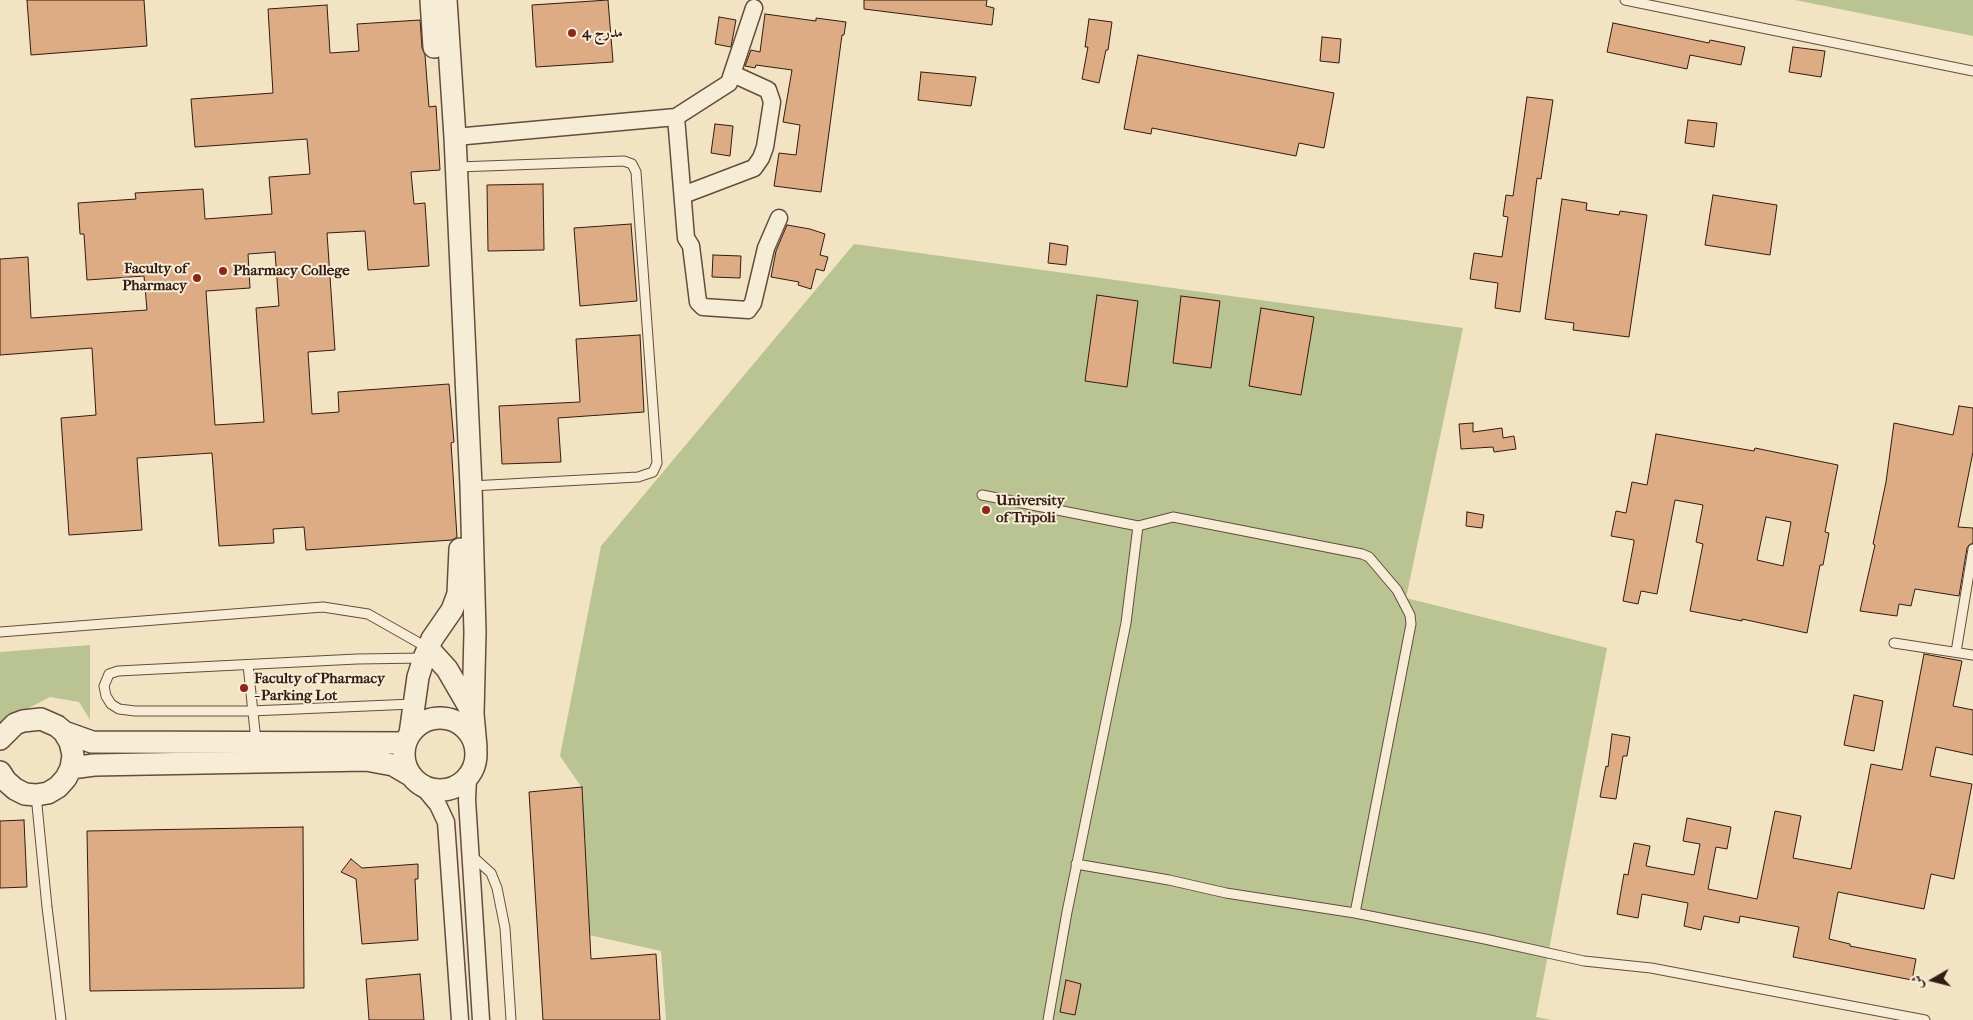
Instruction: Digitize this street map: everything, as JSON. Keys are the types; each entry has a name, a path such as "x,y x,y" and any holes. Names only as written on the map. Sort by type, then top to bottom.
{"street":[{"path":"430,0 440,122 461,538 458,594 452,610 432,639 426,653 418,677 404,754 405,765 416,781 438,805 446,822 460,1020"},
{"path":"71,768 133,764 366,760 393,765 416,781 439,791 455,788 468,778 476,763 473,714 475,632 471,486 455,137 446,0"},
{"path":"455,137 676,117 729,83 754,8"},
{"path":"683,195 754,168 761,158 765,147 772,102 768,90 733,74"},
{"path":"676,117 686,238 691,246 698,302 704,307 748,310 752,303 766,248 779,218"},
{"path":"426,653 447,669 473,714"},
{"path":"407,739 417,726 426,721 446,718 465,727 472,736 476,747"},
{"path":"1,739 15,724 32,719 49,722 64,732 92,742 407,739"},
{"path":"0,772 15,789 25,794 48,793 58,787 66,778 71,768 73,755 70,742 64,732"},
{"path":"468,778 467,800 481,1020"}],"lane":[{"path":"1625,0 1973,71"},
{"path":"456,167 624,161 632,164 636,172 657,463 652,472 638,477 471,486"},
{"path":"982,495 1138,526 1173,517 1362,554 1369,557 1397,590 1410,615 1411,624 1355,914"},
{"path":"1048,1020 1076,864 1126,623 1138,526"},
{"path":"1956,652 1973,549"},
{"path":"0,632 182,620 323,607 368,614 426,653"},
{"path":"1894,643 1973,655"},
{"path":"413,704 251,712 135,711 119,708 112,704 104,690 109,674 118,671 396,657 426,653"},
{"path":"248,665 251,712 256,741"},
{"path":"36,795 61,1020"},
{"path":"471,855 491,872 497,888 506,928 511,1020"},
{"path":"1076,864 1169,880 1226,893 1485,938 1584,961 1652,968 1925,1020"}],"green space":[{"path":"1795,0 1973,0 1973,36"},
{"path":"854,244 1463,328 1406,598 1607,648 1536,1017 1552,1020 666,1020 661,951 589,935 582,788 560,756 601,546"},
{"path":"90,645 90,720 79,702 50,697 23,711 0,727 0,652"}],"building":[{"path":"27,0 144,0 147,46 31,55"},
{"name":"مدرج 4","path":"608,0 613,62 536,67 532,5"},
{"path":"864,0 987,0 986,6 994,8 992,25 864,9"},
{"name":"Faculty of Pharmacy","path":"327,5 330,53 359,51 357,24 420,20 429,107 436,106 440,170 411,172 414,204 425,203 429,266 368,270 365,231 327,233 335,350 308,352 312,414 339,412 338,392 449,384 454,442 451,443 457,537 452,540 306,550 304,527 273,529 274,543 219,546 212,453 137,458 142,530 69,535 61,418 96,415 92,348 0,355 0,259 28,257 31,318 147,310 144,276 87,280 84,234 80,234 78,203 136,199 135,193 203,189 205,219 272,214 269,177 310,174 307,139 195,147 191,99 273,93 268,9","holes":["275,252 279,306 256,308 264,422 215,425 206,291 250,288 248,254"]},
{"path":"765,14 816,21 816,18 846,22 844,35 842,35 821,192 774,186 779,153 796,155 800,125 783,122 792,70 756,65 755,68 745,66 751,50 760,52"},
{"path":"719,17 736,20 731,47 715,44"},
{"path":"1089,19 1112,22 1108,50 1106,50 1099,83 1082,79 1088,47 1085,47"},
{"path":"1613,23 1709,43 1710,40 1745,47 1741,65 1690,55 1687,69 1607,52"},
{"path":"1322,37 1341,39 1339,63 1320,61"},
{"path":"1793,47 1825,51 1821,77 1789,72"},
{"path":"1138,55 1334,93 1324,148 1299,143 1296,156 1152,128 1151,134 1124,129"},
{"path":"921,72 976,77 971,106 918,100"},
{"path":"1527,97 1553,100 1541,179 1537,178 1520,312 1495,308 1498,283 1470,279 1474,253 1502,257 1508,217 1503,216 1506,195 1513,196"},
{"path":"1688,120 1717,123 1714,147 1685,143"},
{"path":"715,124 733,126 730,156 711,153"},
{"path":"543,184 544,250 488,251 487,185"},
{"path":"1713,195 1777,205 1770,255 1705,245"},
{"path":"1562,199 1587,203 1586,210 1619,215 1620,211 1647,215 1629,337 1573,330 1574,323 1545,319"},
{"path":"631,224 637,301 580,306 574,228"},
{"path":"787,225 825,234 820,255 828,257 824,271 816,269 811,289 798,285 799,282 771,277 776,251"},
{"path":"1050,243 1068,246 1066,265 1048,263"},
{"path":"713,255 741,256 740,278 712,277"},
{"path":"1097,295 1138,301 1127,387 1085,381"},
{"path":"1181,296 1220,301 1211,368 1173,363"},
{"path":"1261,308 1314,317 1301,395 1249,386"},
{"path":"640,335 644,412 558,418 561,462 502,464 499,406 580,402 576,339"},
{"path":"1959,406 1973,408 1973,452 1958,527 1973,528 1973,543 1967,548 1959,596 1915,589 1911,606 1899,604 1897,616 1860,611 1875,545 1873,544 1886,482 1894,423 1953,435"},
{"path":"1473,423 1473,432 1502,428 1503,438 1514,436 1516,449 1494,452 1493,447 1461,449 1459,424"},
{"path":"1656,434 1754,451 1755,448 1838,465 1825,532 1829,533 1823,565 1820,565 1807,633 1742,619 1742,621 1690,611 1703,544 1696,542 1703,505 1675,500 1657,594 1641,591 1638,604 1623,601 1634,540 1611,536 1616,511 1626,513 1632,482 1647,485","holes":["1766,517 1791,522 1783,566 1757,560"]},
{"path":"1467,512 1484,515 1482,528 1466,526"},
{"path":"1924,654 1962,661 1953,706 1973,710 1973,755 1936,747 1930,776 1972,784 1954,879 1931,874 1924,909 1838,892 1829,939 1850,944 1850,946 1916,959 1912,980 1793,957 1799,927 1740,916 1739,923 1704,916 1701,930 1684,926 1688,903 1642,894 1638,918 1617,914 1624,874 1628,875 1634,843 1650,846 1646,866 1694,875 1700,844 1683,841 1687,818 1731,827 1727,849 1716,847 1708,889 1757,899 1775,811 1801,816 1793,858 1851,869 1871,764 1902,770"},
{"path":"1854,695 1883,701 1874,751 1844,745"},
{"path":"1612,734 1630,737 1627,756 1623,756 1616,799 1600,797 1606,766 1608,767"},
{"path":"582,787 591,959 656,954 660,1020 543,1020 529,792"},
{"path":"24,820 27,887 0,888 0,821"},
{"path":"303,827 304,988 90,991 87,831"},
{"path":"351,859 362,868 418,864 418,879 415,879 418,940 362,944 356,879 341,872"},
{"path":"420,974 424,1020 369,1020 366,979"},
{"path":"1066,980 1081,984 1075,1015 1060,1012"}],"place":[{"name":"مدرج 4","path":"572,33"},
{"name":"Pharmacy College","path":"223,271"},
{"name":"Faculty of Pharmacy","path":"197,278"},
{"name":"University of Tripoli","path":"986,510"},
{"name":"Faculty of Pharmacy - Parking Lot","path":"244,688"}]}
